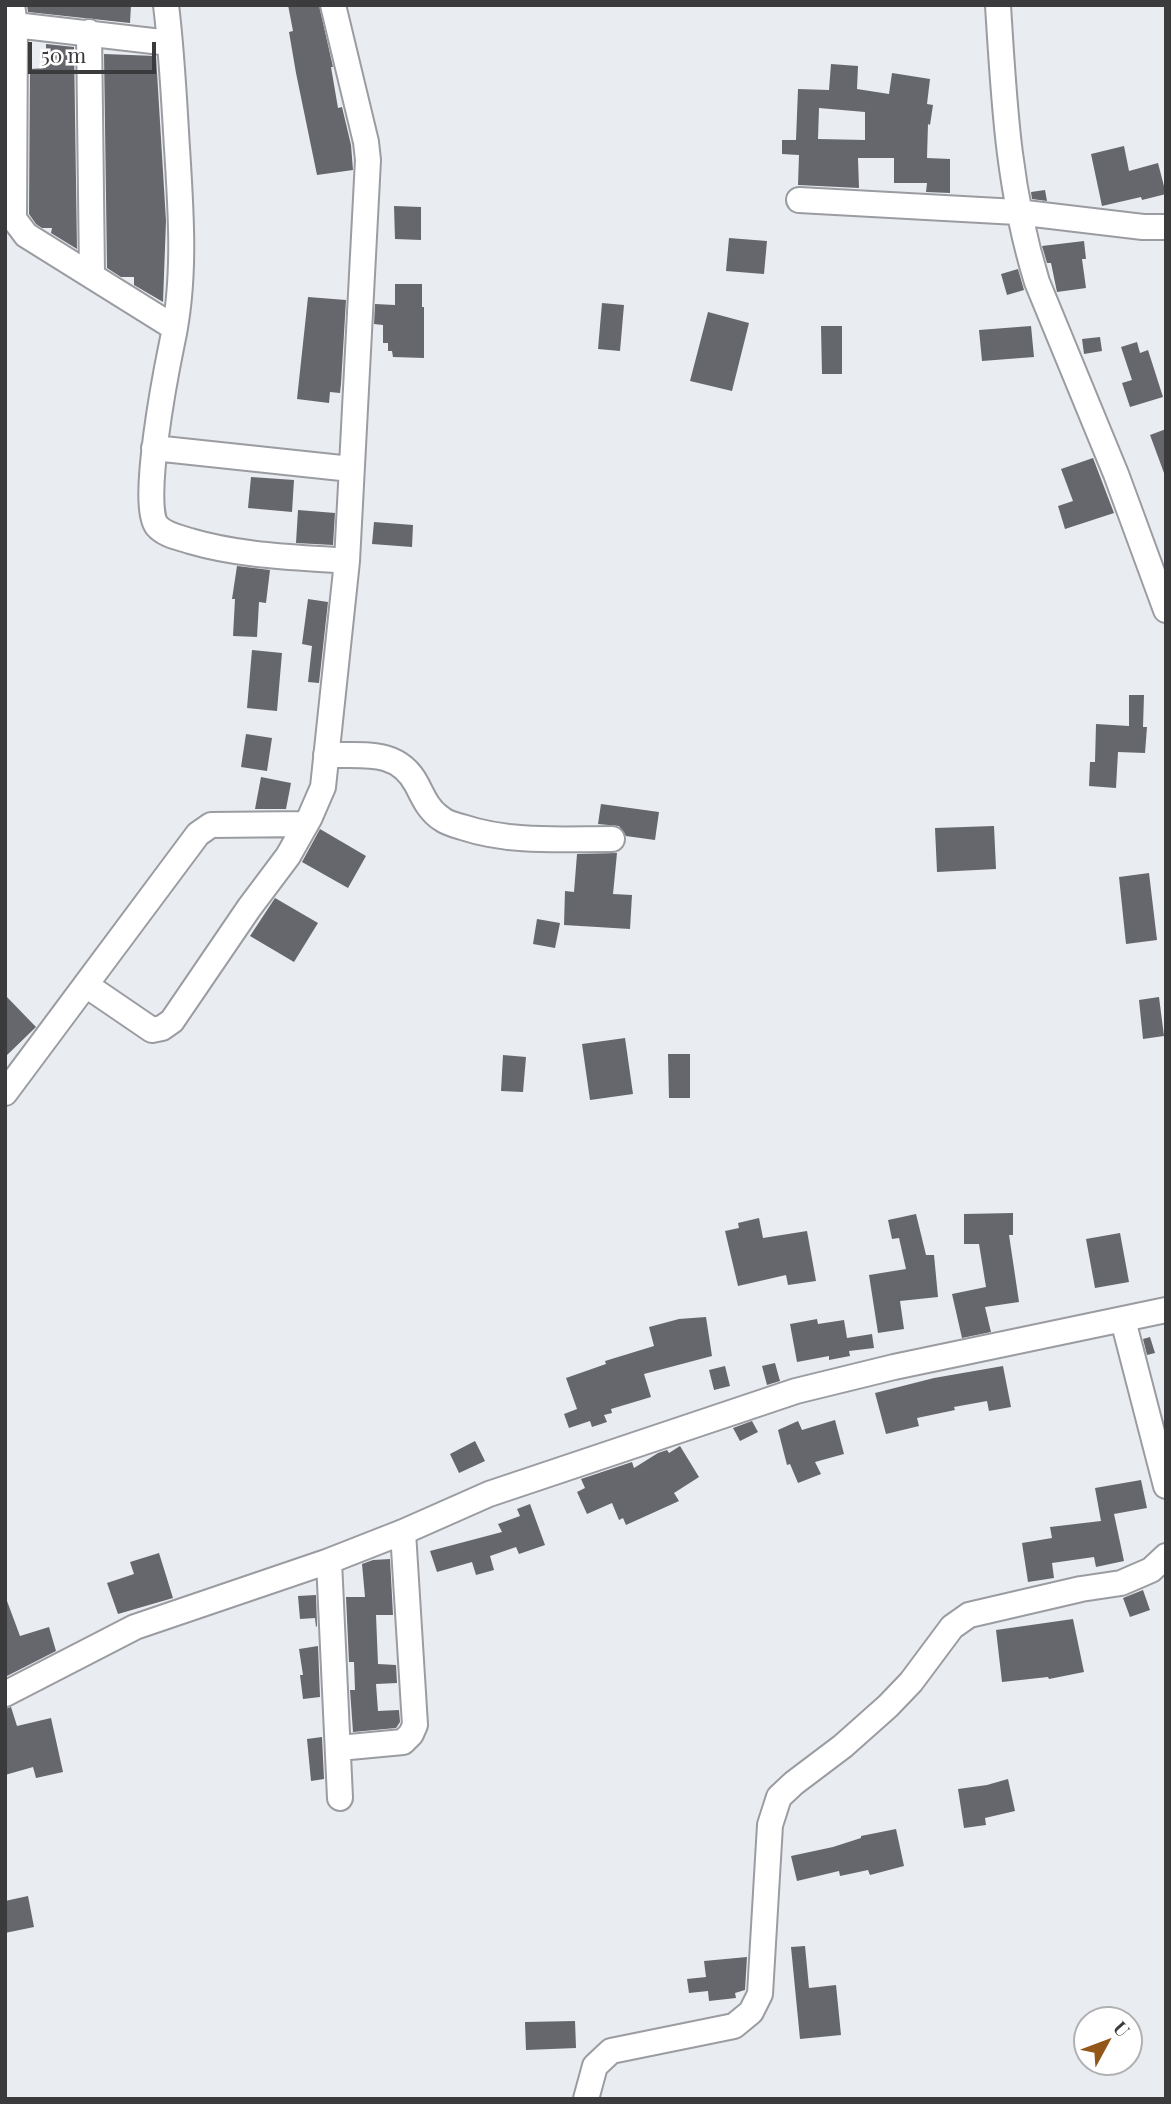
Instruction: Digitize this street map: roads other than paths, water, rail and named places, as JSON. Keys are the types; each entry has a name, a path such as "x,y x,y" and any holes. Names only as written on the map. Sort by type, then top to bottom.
{"street":[{"path":"166,5 181,216 181,276 175,328 160,399 154,448 152,517 163,531 229,551 347,561"},
{"path":"86,985 152,1030 162,1028 172,1021 288,856 323,787 347,561 368,160 333,5"},
{"path":"998,5 1006,133 1017,212 1037,282 1116,474 1166,610"},
{"path":"170,43 89,32 13,15 14,219 26,235 175,328"},
{"path":"89,32 92,274"},
{"path":"799,200 1017,212 1143,227 1166,227"},
{"path":"154,448 351,469"},
{"path":"326,755 376,756 397,760 410,771 432,811 444,821 482,834 530,839 612,839"},
{"path":"5,1093 198,834 211,825 306,824"},
{"path":"5,1694 135,1627 329,1561 489,1494 796,1391 894,1367 1166,1310"},
{"path":"1123,1320 1166,1486"},
{"path":"339,1748 403,1742 415,1725 403,1532"},
{"path":"586,2099 595,2066 611,2050 734,2026 751,2012 760,1994 770,1825 779,1797 888,1706 911,1682 952,1627 969,1615 1011,1604 1121,1583 1151,1570 1166,1556"},
{"path":"329,1561 340,1798"}]}
